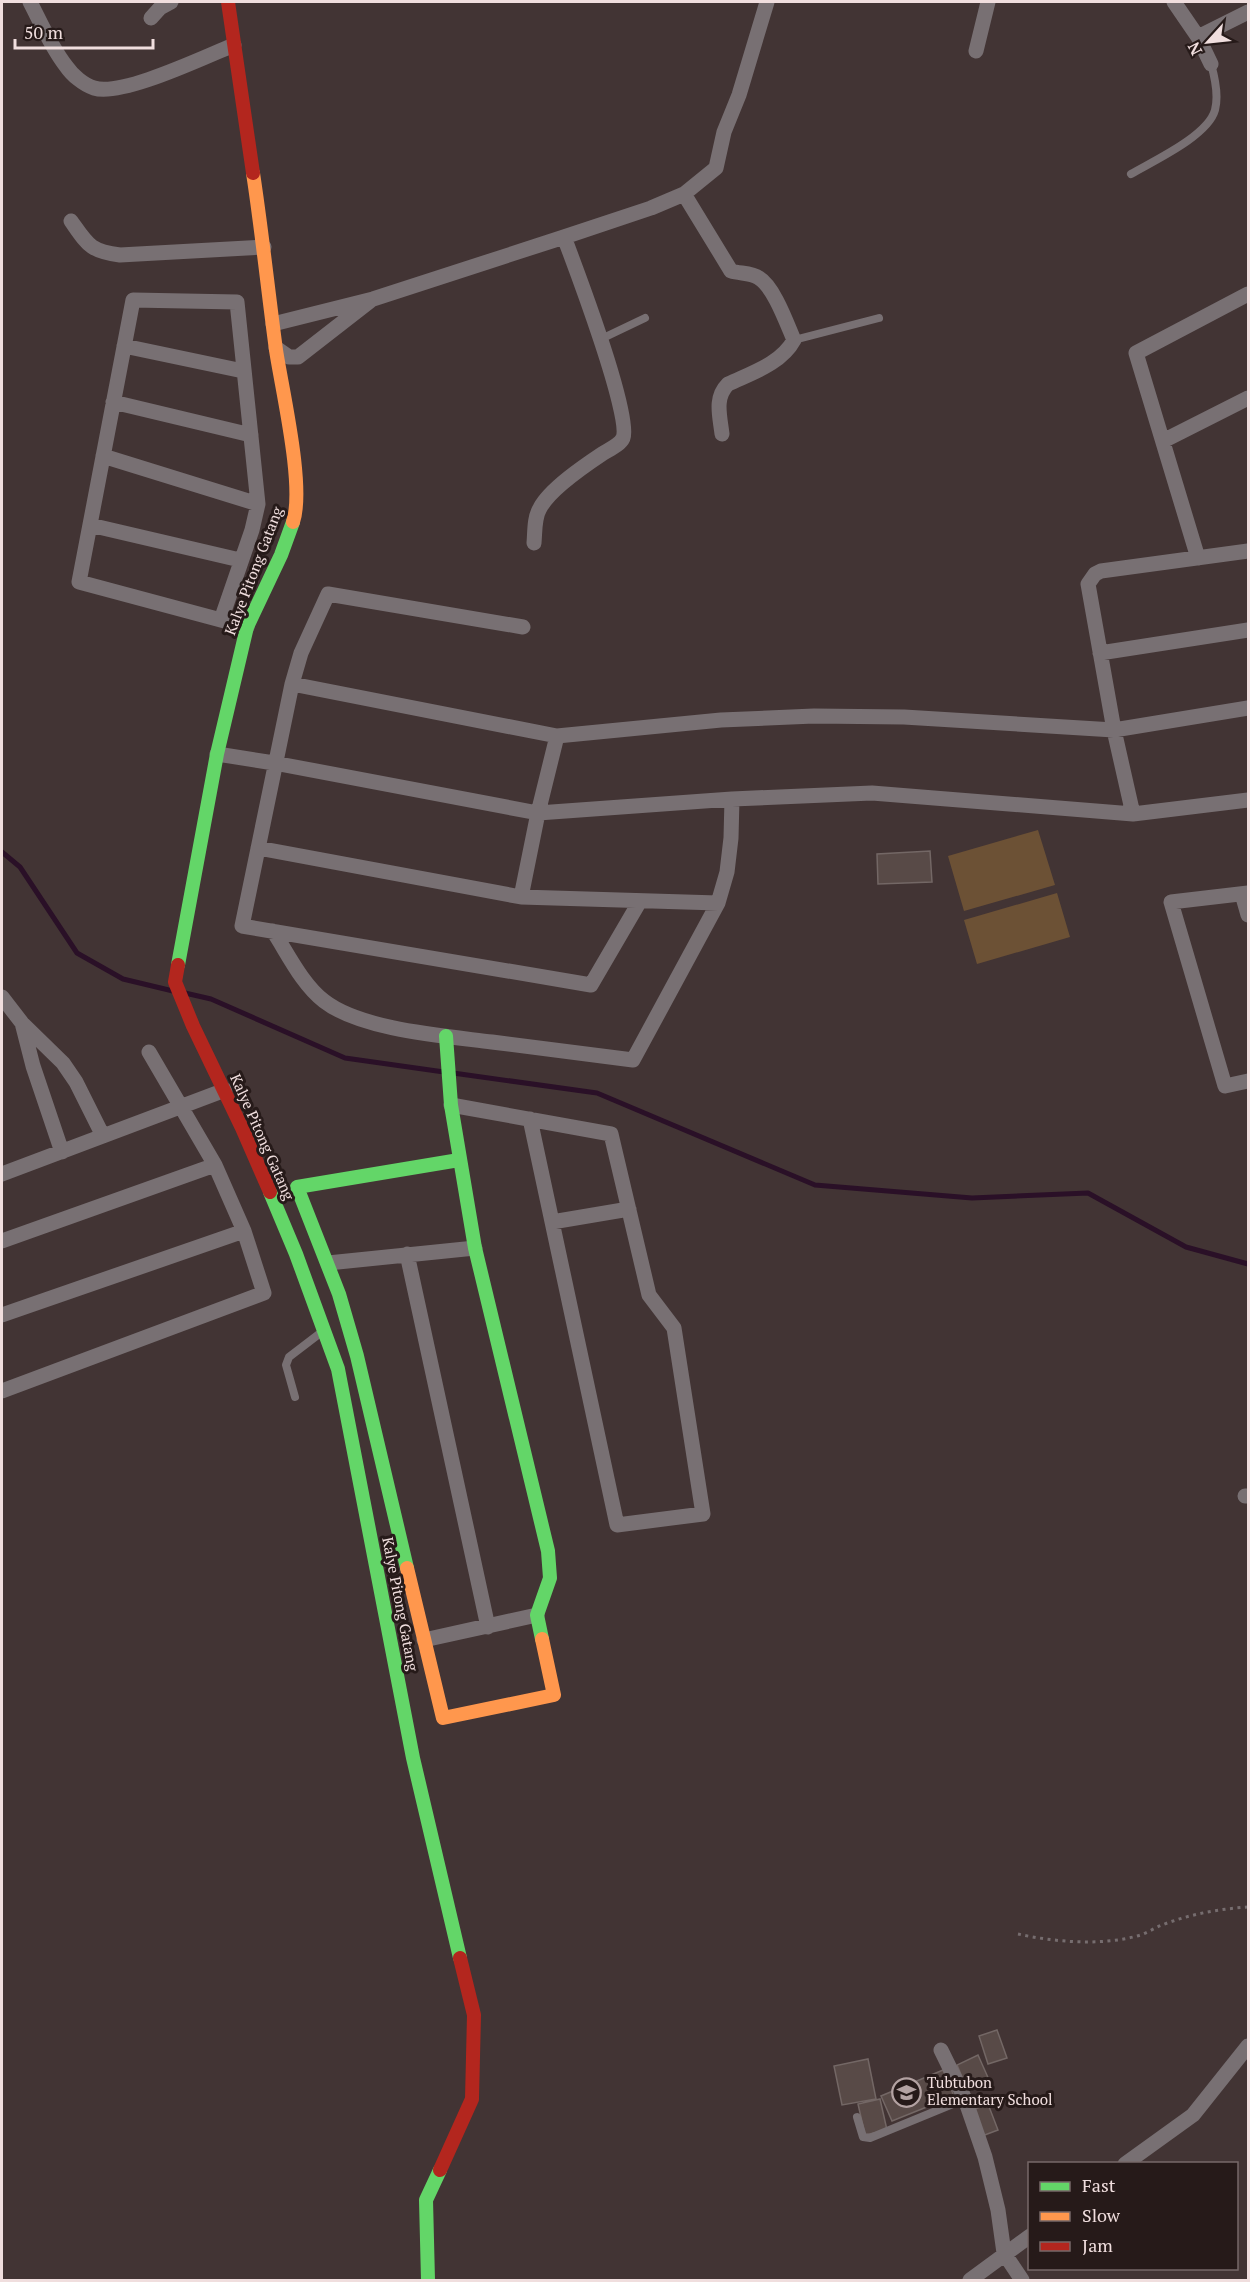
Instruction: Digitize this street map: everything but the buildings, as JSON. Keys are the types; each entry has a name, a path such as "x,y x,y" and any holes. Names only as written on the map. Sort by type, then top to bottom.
{"street":[{"path":"30,2 66,67 81,81 95,88 111,89 152,78 234,45"},
{"path":"151,18 160,8 171,2"},
{"name":"Kalye Pitong Gatang","path":"228,2 293,456 297,510 281,555 247,627 218,754 175,982 185,1009 225,1090 296,1254 338,1369 413,1758 474,2015 472,2099 426,2200 429,2280"},
{"path":"273,324 372,300 651,208 684,194 716,168 724,132 739,95 767,2"},
{"path":"976,51 988,2"},
{"path":"1174,2 1198,36 1211,64"},
{"path":"1198,36 1248,12"},
{"path":"684,194 731,271 751,274 762,279 766,284 794,340 787,351 776,360 728,384 722,390 719,402 722,434"},
{"path":"71,221 86,242 101,253 120,255 264,247"},
{"path":"534,543 540,508 550,494 621,441 625,432 601,339 564,237"},
{"path":"1198,558 1136,353 1248,294"},
{"path":"221,620 252,530 258,504 237,302 133,300 79,582 247,627"},
{"path":"276,348 289,357 298,357 372,300"},
{"path":"124,346 243,370"},
{"path":"1163,441 1248,398"},
{"path":"113,402 251,435"},
{"path":"103,456 258,504"},
{"path":"90,525 240,560"},
{"path":"1134,814 1114,730 1088,590 1091,578 1101,572 1248,551"},
{"path":"523,627 328,594 301,653 292,684 242,926 591,985 640,901"},
{"path":"1100,653 1248,630"},
{"path":"292,684 557,736 721,720 814,716 904,717 1114,730 1248,708"},
{"path":"521,897 557,736"},
{"path":"218,754 538,813 732,799 872,793 1134,814 1248,800"},
{"path":"273,931 306,982 322,1000 342,1013 362,1021 446,1036 633,1060 718,903 727,872 732,799"},
{"path":"258,848 521,897 718,903"},
{"path":"1248,915 1245,894 1171,902 1224,1086 1248,1081"},
{"path":"2,997 22,1023 63,1063 76,1082 103,1136"},
{"path":"22,1023 33,1066 62,1152"},
{"path":"446,1036 451,1105 476,1248 548,1551 550,1578 537,1615 554,1695 442,1718 357,1356 328,1263 297,1187 459,1160"},
{"path":"2,1391 264,1293 244,1231 215,1165 183,1106 149,1052"},
{"path":"2,1171 62,1152 225,1090"},
{"path":"451,1105 530,1119 611,1134 649,1295 674,1328 703,1514 617,1525 530,1119"},
{"path":"2,1241 215,1165"},
{"path":"552,1222 629,1209"},
{"path":"2,1315 244,1231"},
{"path":"328,1263 476,1248"},
{"path":"407,1254 488,1627"},
{"path":"424,1640 537,1615"},
{"path":"1126,2162 1193,2115 1248,2046"},
{"path":"941,2050 965,2099 985,2157 999,2210 1004,2253 1022,2280"},
{"path":"970,2280 1028,2237"}],"lane":[{"path":"1131,174 1196,135 1215,113 1216,80 1211,64"},
{"path":"601,339 645,318"},
{"path":"794,340 879,318"},
{"path":"295,1397 286,1365 288,1357 325,1330"},
{"path":"856,2117 863,2137 870,2138 965,2099"}],"path":[{"path":"1018,1934 1045,1940 1110,1940 1138,1936 1188,1917 1222,1909 1248,1907"}],"shaded area":[{"path":"1038,830 1055,885 964,911 948,856"},
{"path":"1057,893 1070,937 977,964 964,920"}],"waterway":[{"path":"2,852 20,867 77,953 123,979 173,991"},
{"path":"185,993 211,999 345,1058 444,1072"},
{"path":"453,1073 597,1093 815,1185 972,1198 1088,1193 1186,1247 1248,1264"}],"traffic: fast":[{"path":"178,965 217,754 247,627 281,555 293,522"},
{"path":"446,1036 451,1105 475,1248 548,1551 550,1578 537,1615 542,1639"},
{"path":"407,1568 357,1356 339,1294 297,1187 459,1160"},
{"path":"270,1192 296,1254 338,1369 413,1758 460,1958"},
{"path":"428,2280 426,2200 440,2170"}],"traffic: slow":[{"path":"253,173 276,350 294,463 296,506 293,522"},
{"path":"407,1568 443,1718 554,1695 542,1639"}],"traffic: jam":[{"path":"228,2 253,173"},
{"path":"178,965 175,982 270,1192"},
{"path":"440,2170 472,2099 474,2015 460,1958"}],"place":[{"name":"Tubtubon Elementary School","path":"906,2092"}]}
